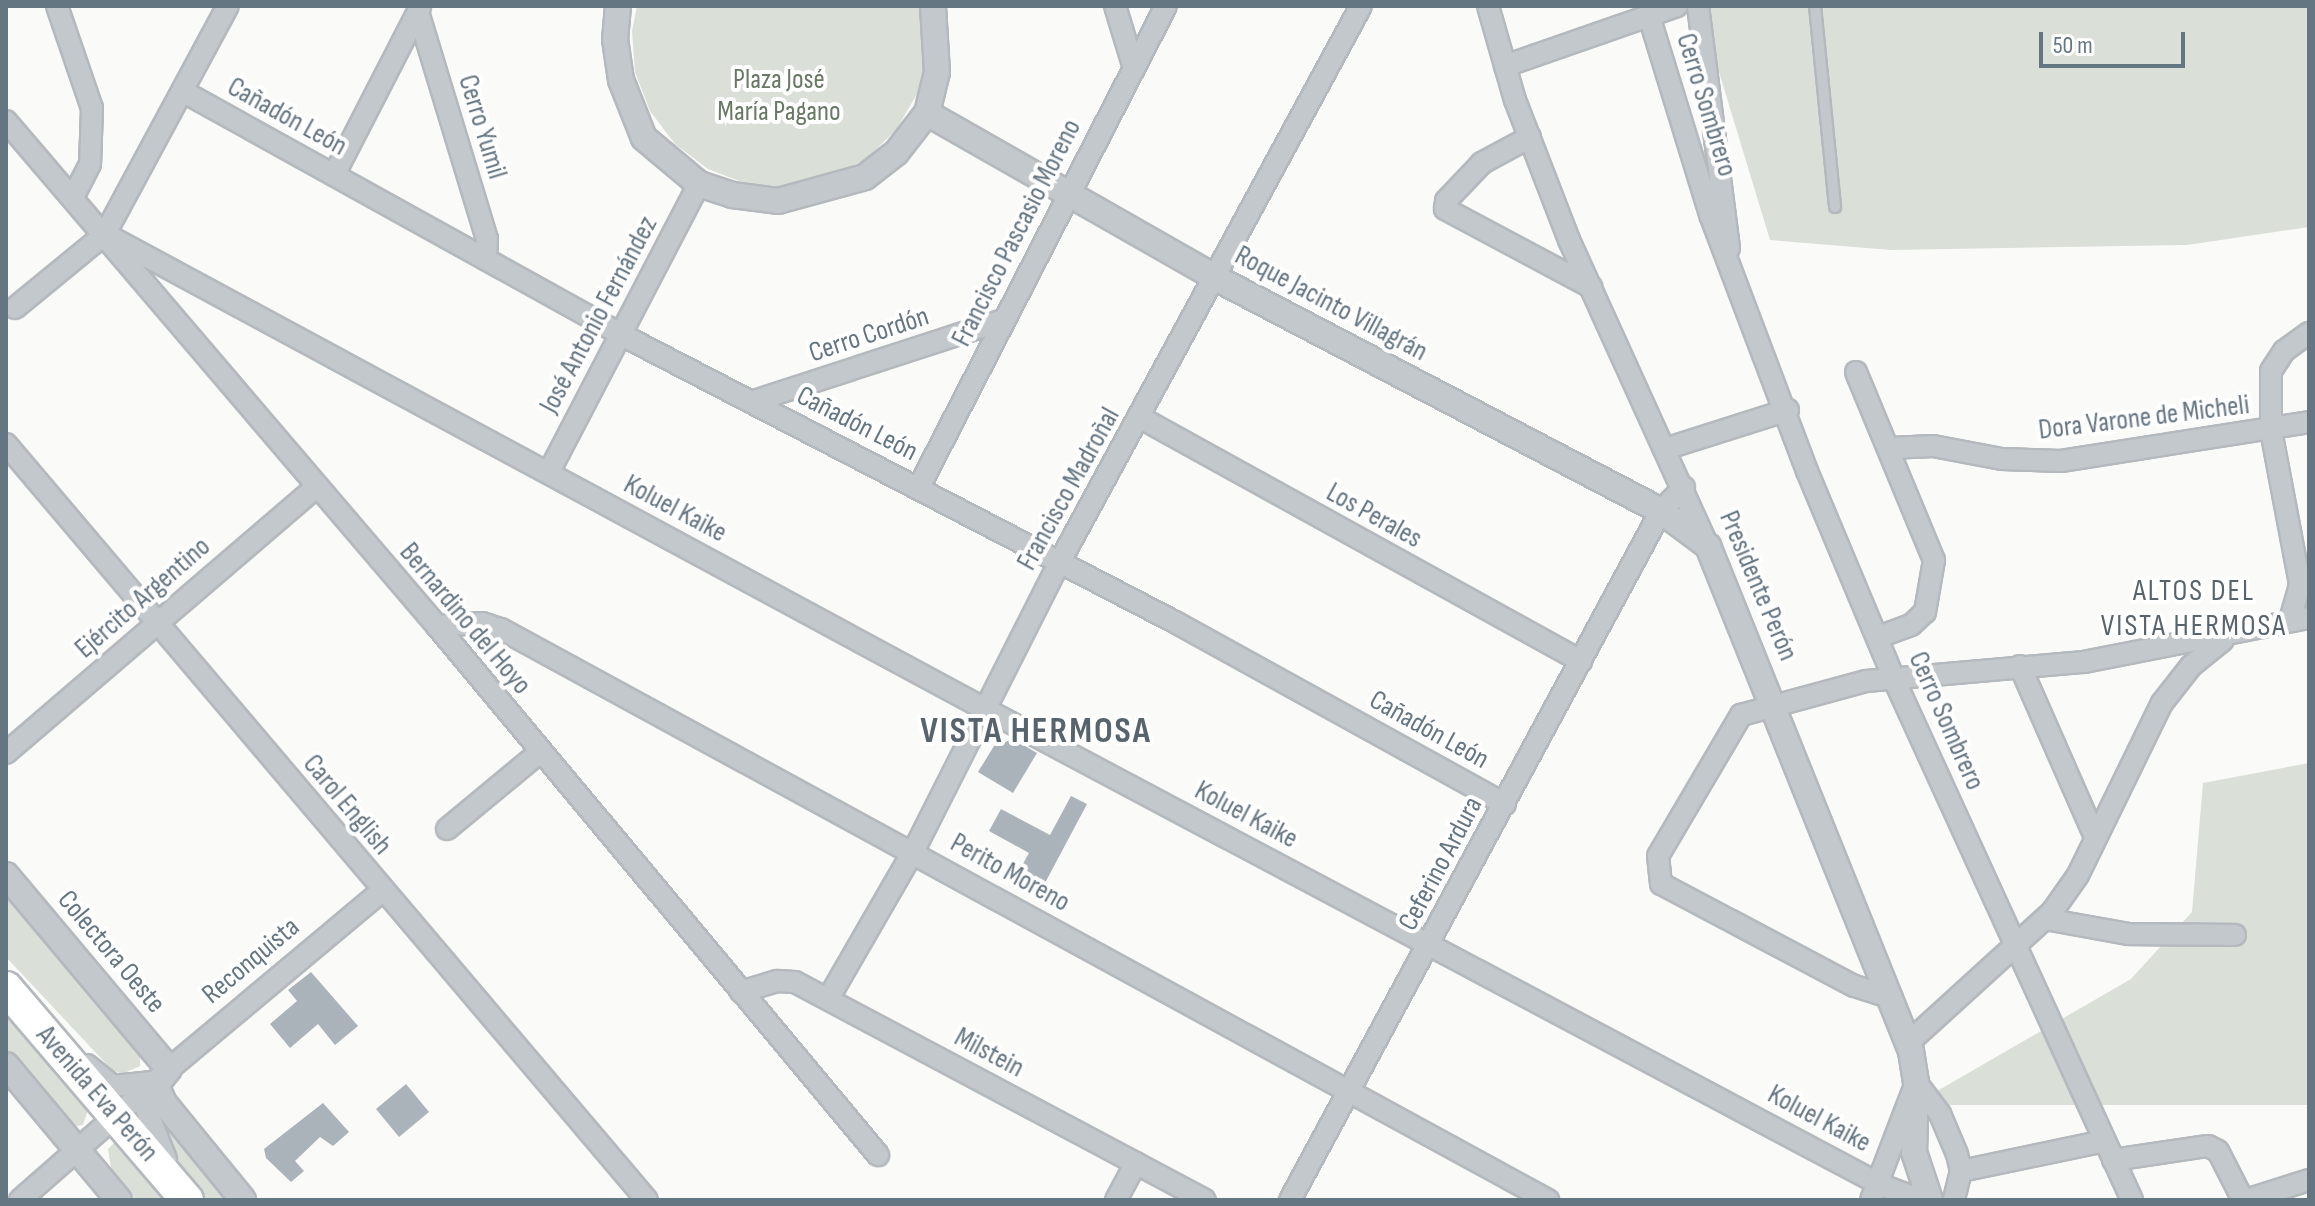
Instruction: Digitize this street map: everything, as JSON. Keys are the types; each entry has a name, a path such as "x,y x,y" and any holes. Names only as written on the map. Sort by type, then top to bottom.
{"highway":[{"name":"Avenida Eva Perón","path":"6,988 189,1200"}],"street":[{"path":"57,6 92,108 90,164 73,198"},
{"path":"15,308 105,234 228,6"},
{"path":"618,6 615,39 633,118 661,156 699,184 732,195 778,201 823,193 865,177 896,153 927,113 937,72 933,6"},
{"path":"1115,6 1133,65"},
{"name":"Francisco Pascasio Moreno","path":"919,487 1070,196 1133,65 1166,6"},
{"name":"Francisco Madroñal","path":"828,999 913,852 1058,565 1141,418 1361,6"},
{"name":"Presidente Perón","path":"1488,6 1530,137 1591,287 1668,448 1892,998 1908,1043 1916,1082 1914,1152 1930,1200"},
{"path":"1505,66 1677,6"},
{"name":"Cerro Sombrero","path":"1698,6 1729,218 1729,255"},
{"path":"334,175 420,9"},
{"name":"Cerro Yumil","path":"420,9 487,239 486,259"},
{"name":"Cerro Sombrero","path":"1649,16 1711,217 1729,255 1788,410 1807,471 1880,636 1893,677 2132,1200"},
{"name":"Cañadón León","path":"184,92 620,334 919,487 1058,565 1175,622 1505,804"},
{"name":"Roque Jacinto Villagrán","path":"927,113 1214,277 1661,511 1708,546"},
{"name":"Bernardino del Hoyo","path":"6,121 437,626 539,753 878,1155"},
{"path":"1530,137 1482,163 1446,201 1445,209 1591,287"},
{"name":"José Antonio Fernández","path":"549,472 699,184"},
{"name":"Koluel Kaike","path":"105,234 985,709 1430,943 1875,1192 1921,1200"},
{"name":"Cerro Cordón","path":"751,402 1004,320"},
{"path":"1892,998 1854,986 1672,893 1656,872 1658,856 1733,725 1741,715 1893,677 2084,662 2227,637 2300,619 2303,554 2271,431 2271,371 2284,351 2309,333"},
{"path":"1856,372 1934,560 1925,612 1911,625 1880,636"},
{"path":"1668,448 1788,410"},
{"name":"Los Perales","path":"1141,418 1581,661"},
{"name":"Dora Varone de Micheli","path":"1890,448 1933,446 1975,456 2061,461 2271,431 2309,422"},
{"name":"Carol English","path":"6,444 647,1200"},
{"name":"Ejército Argentino","path":"6,753 317,486"},
{"name":"Ceferino Ardura","path":"1290,1200 1661,511 1684,487"},
{"name":"Perito Moreno","path":"437,626 482,623 501,629 1548,1200"},
{"path":"1908,1043 2045,919 2078,875 2162,703 2191,666 2227,637"},
{"path":"2020,666 2095,837"},
{"path":"447,829 539,753"},
{"name":"Colectora Oeste","path":"6,875 163,1074 164,1103 243,1200"},
{"name":"Reconquista","path":"20,1200 163,1074 383,890"},
{"path":"2045,919 2128,934 2235,935"},
{"name":"Milstein","path":"741,992 777,981 795,982 1205,1200"},
{"name":"Reconquista","path":"28,1014 113,1086 125,1088 163,1074"},
{"path":"6,1065 119,1200"},
{"path":"163,1074 148,1100 149,1125 189,1200"},
{"path":"1875,1192 1916,1082"},
{"path":"1916,1082 1940,1114 1961,1171 1954,1200"},
{"path":"1961,1171 2104,1141"},
{"path":"2113,1160 2208,1146 2218,1151 2244,1200 2309,1180"},
{"path":"1116,1200 1136,1163"}],"lane":[{"path":"1815,6 1835,207"}],"green space":[{"name":"Plaza José María Pagano","path":"637,6 923,6 927,52 917,94 896,130 866,159 829,178 789,187 747,184 708,169 675,144 650,111 635,72 632,31"},
{"path":"1699,6 2309,6 2309,227 2187,245 1891,250 1770,240"},
{"path":"2309,763 2309,1105 1913,1105 2131,979 2192,912 2203,783"},
{"path":"6,891 140,1050 140,1066 122,1074 112,1070 6,957"},
{"path":"6,1015 88,1110 83,1125 71,1127 6,1049"},
{"path":"164,1124 230,1200 204,1200 164,1140 158,1127"},
{"path":"116,1141 124,1146 168,1200 136,1200 112,1174 108,1149"}],"building":[{"path":"1013,739 1037,753 1013,793 978,772 994,746"},
{"path":"1071,796 1087,804 1045,883 1020,869 1029,853 989,831 1001,809 1050,835"},
{"path":"311,972 358,1026 335,1045 318,1024 290,1048 270,1024 297,1001 288,990"},
{"path":"406,1084 429,1112 399,1137 376,1109"},
{"path":"323,1103 349,1132 333,1146 320,1137 295,1161 304,1171 291,1182 266,1158 264,1149"}],"district":[{"name":"ALTOS DEL VISTA HERMOSA","path":"2194,608"},
{"name":"VISTA HERMOSA","path":"1036,732"}]}
